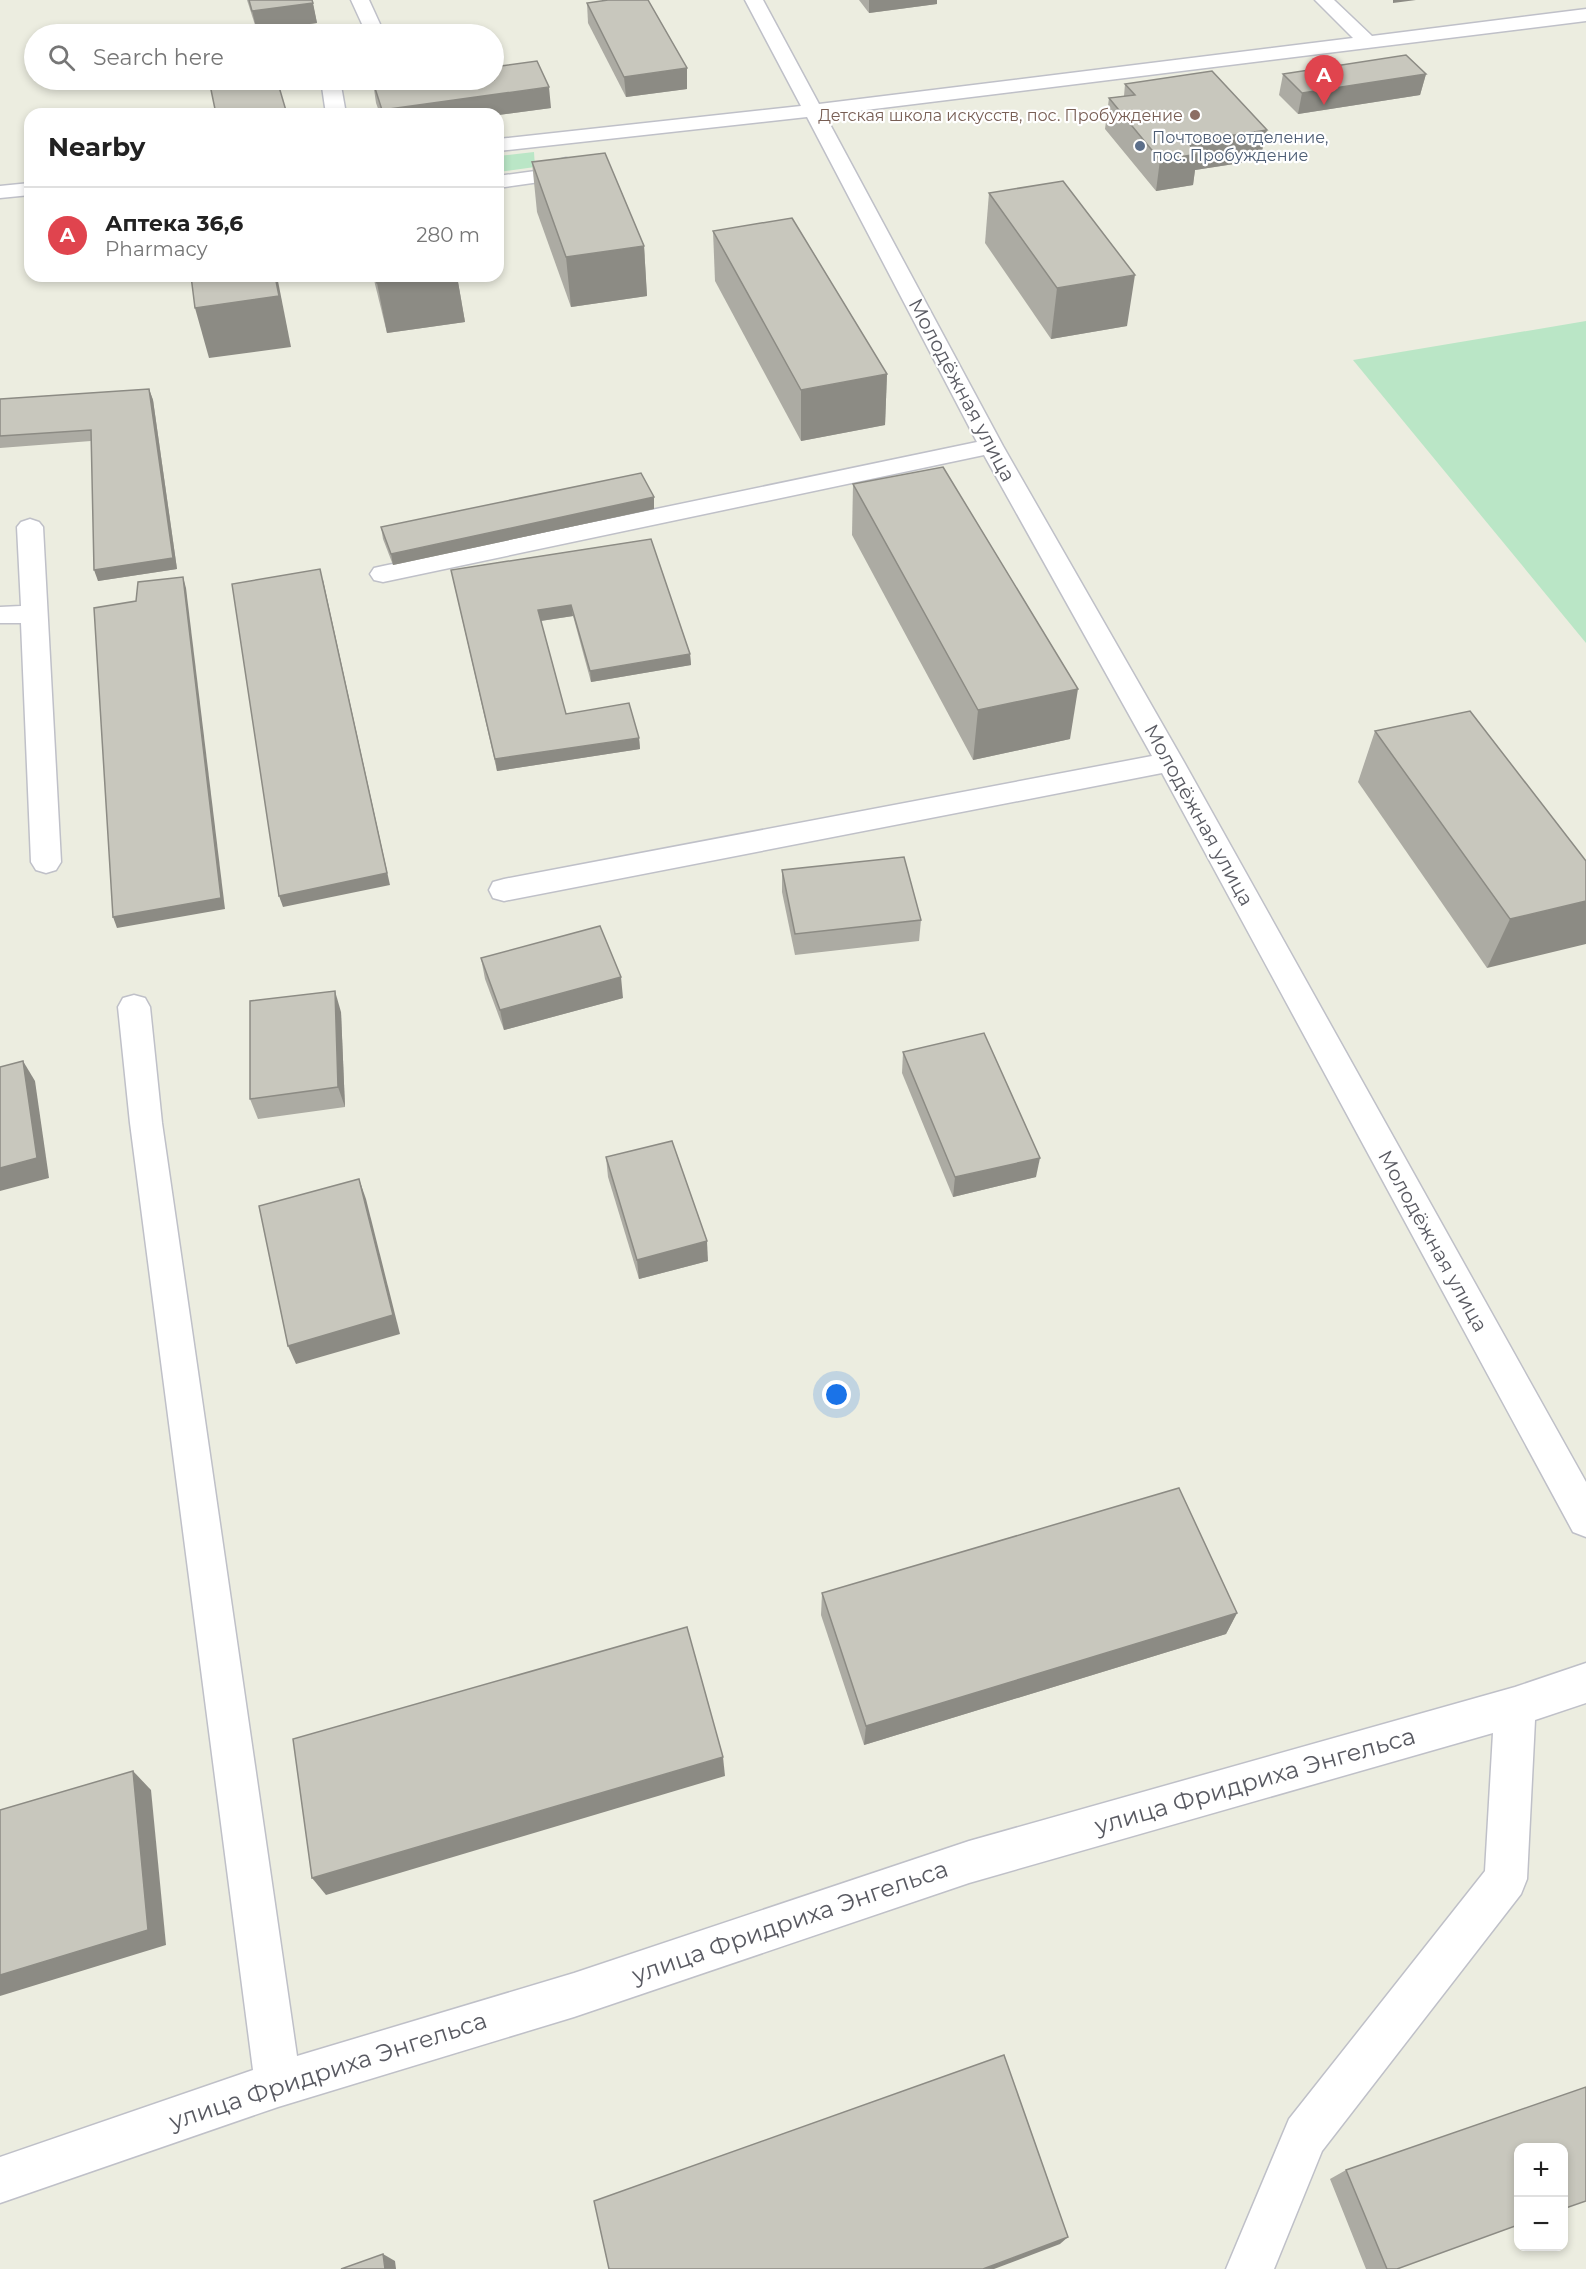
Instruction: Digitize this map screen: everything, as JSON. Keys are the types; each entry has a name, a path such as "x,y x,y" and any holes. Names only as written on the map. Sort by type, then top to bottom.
{"street":[{"path":"360,0 371,24"},
{"name":"Молодёжная улица","path":"754,0 991,446 1170,762 1586,1519"},
{"path":"1324,0 1367,42"},
{"path":"1497,8 1514,23"},
{"path":"504,144 812,111 1586,15"},
{"path":"332,90 335,108"},
{"path":"504,181 568,173 559,139"},
{"path":"0,192 24,190"},
{"path":"383,574 991,446"},
{"path":"30,527 46,862"},
{"path":"0,615 34,614"},
{"path":"504,890 1170,762"},
{"path":"134,1006 146,1124 278,2084"},
{"name":"улица Фридриха Энгельса","path":"0,2180 278,2084 574,1995 969,1862 1515,1707 1586,1683"},
{"path":"1250,2269 1305,2136 1506,1880 1515,1707"}],"green space":[{"path":"534,152 535,167 504,171 504,155"},
{"path":"1586,321 1586,643 1353,360"}],"building":[{"path":"249,0 312,0 313,3 252,11"},
{"path":"608,0 648,0 687,68 624,77 587,3"},
{"path":"1406,55 1426,74 1302,93 1283,74"},
{"path":"537,61 549,87 397,108 381,108 376,90 504,90 504,66"},
{"path":"1212,71 1267,130 1187,142 1198,154 1160,160 1109,98 1135,95 1125,84"},
{"path":"211,90 280,90 285,108 215,108"},
{"path":"605,153 644,246 566,257 532,162"},
{"path":"1063,181 1135,275 1057,288 989,193"},
{"path":"792,218 887,374 801,390 713,231"},
{"path":"192,282 276,282 279,296 195,308"},
{"path":"149,389 173,558 94,570 91,430 0,436 0,399"},
{"path":"943,467 1078,689 978,710 853,484"},
{"path":"641,473 654,497 391,554 381,527"},
{"path":"651,539 690,654 590,671 571,605 538,610 566,714 629,703 639,738 495,759 451,570"},
{"path":"320,569 387,873 279,896 232,584"},
{"path":"183,577 221,898 113,917 94,608 136,601 138,582"},
{"path":"1470,711 1586,861 1586,901 1510,919 1375,731"},
{"path":"904,857 921,920 795,934 782,870"},
{"path":"600,926 621,977 500,1010 481,958"},
{"path":"335,991 338,1087 250,1099 250,1001"},
{"path":"984,1033 1040,1158 955,1177 903,1052"},
{"path":"23,1061 37,1158 0,1168 0,1067"},
{"path":"672,1141 707,1241 637,1260 606,1157"},
{"path":"359,1179 393,1315 288,1346 259,1206"},
{"path":"1179,1488 1237,1613 866,1726 822,1593"},
{"path":"687,1627 723,1757 312,1878 293,1739"},
{"path":"133,1771 148,1930 0,1975 0,1810"},
{"path":"1004,2055 1068,2237 983,2269 609,2269 594,2201"},
{"path":"1586,2087 1586,2201 1568,2207 1568,2143 1514,2143 1514,2226 1397,2269 1387,2269 1346,2170"},
{"path":"383,2254 385,2269 341,2269"}],"place":[{"name":"Аптека 36,6","path":"1324,105"},
{"name":"Детская школа искусств, пос. Пробуждение","path":"1195,115"},
{"name":"Почтовое отделение, пос. Пробуждение","path":"1140,146"}]}
